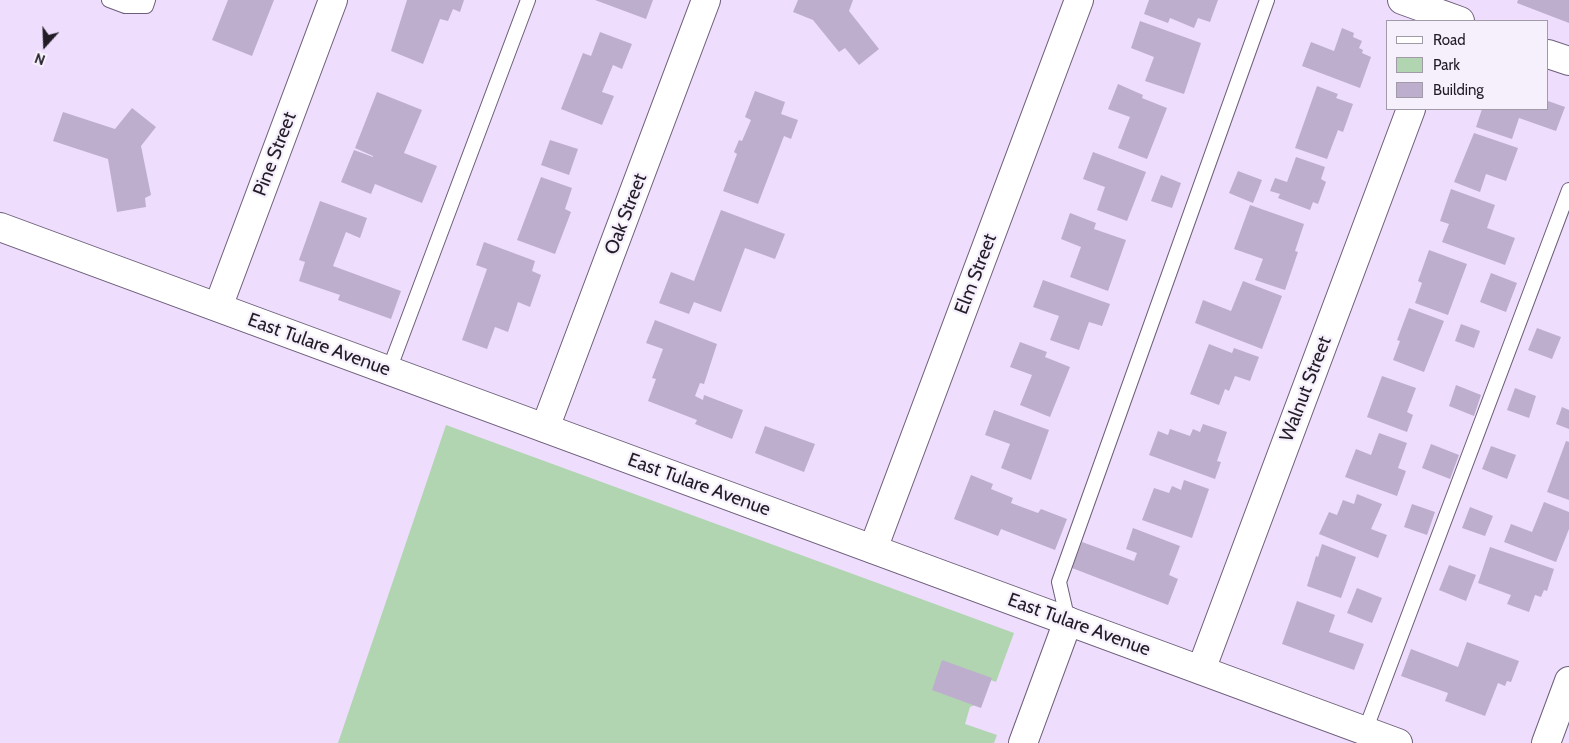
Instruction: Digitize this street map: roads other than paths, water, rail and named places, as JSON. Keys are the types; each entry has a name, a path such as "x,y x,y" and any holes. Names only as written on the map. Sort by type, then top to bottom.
{"street":[{"name":"Pine Street","path":"218,307 333,0"},
{"name":"Oak Street","path":"546,428 706,0"},
{"name":"Elm Street","path":"873,549 1079,0"},
{"path":"1402,0 1450,15"},
{"path":"1549,54 1569,62"},
{"name":"Walnut Street","path":"1201,670 1411,110"},
{"name":"East Tulare Avenue","path":"0,227 1398,743"},
{"path":"1024,743 1068,622"},
{"path":"1546,743 1569,681"}],"lane":[{"path":"109,0 125,6 146,6 148,0"},
{"path":"390,370 528,0"},
{"path":"1068,622 1059,582 1267,0"},
{"path":"1365,731 1569,190"}]}
